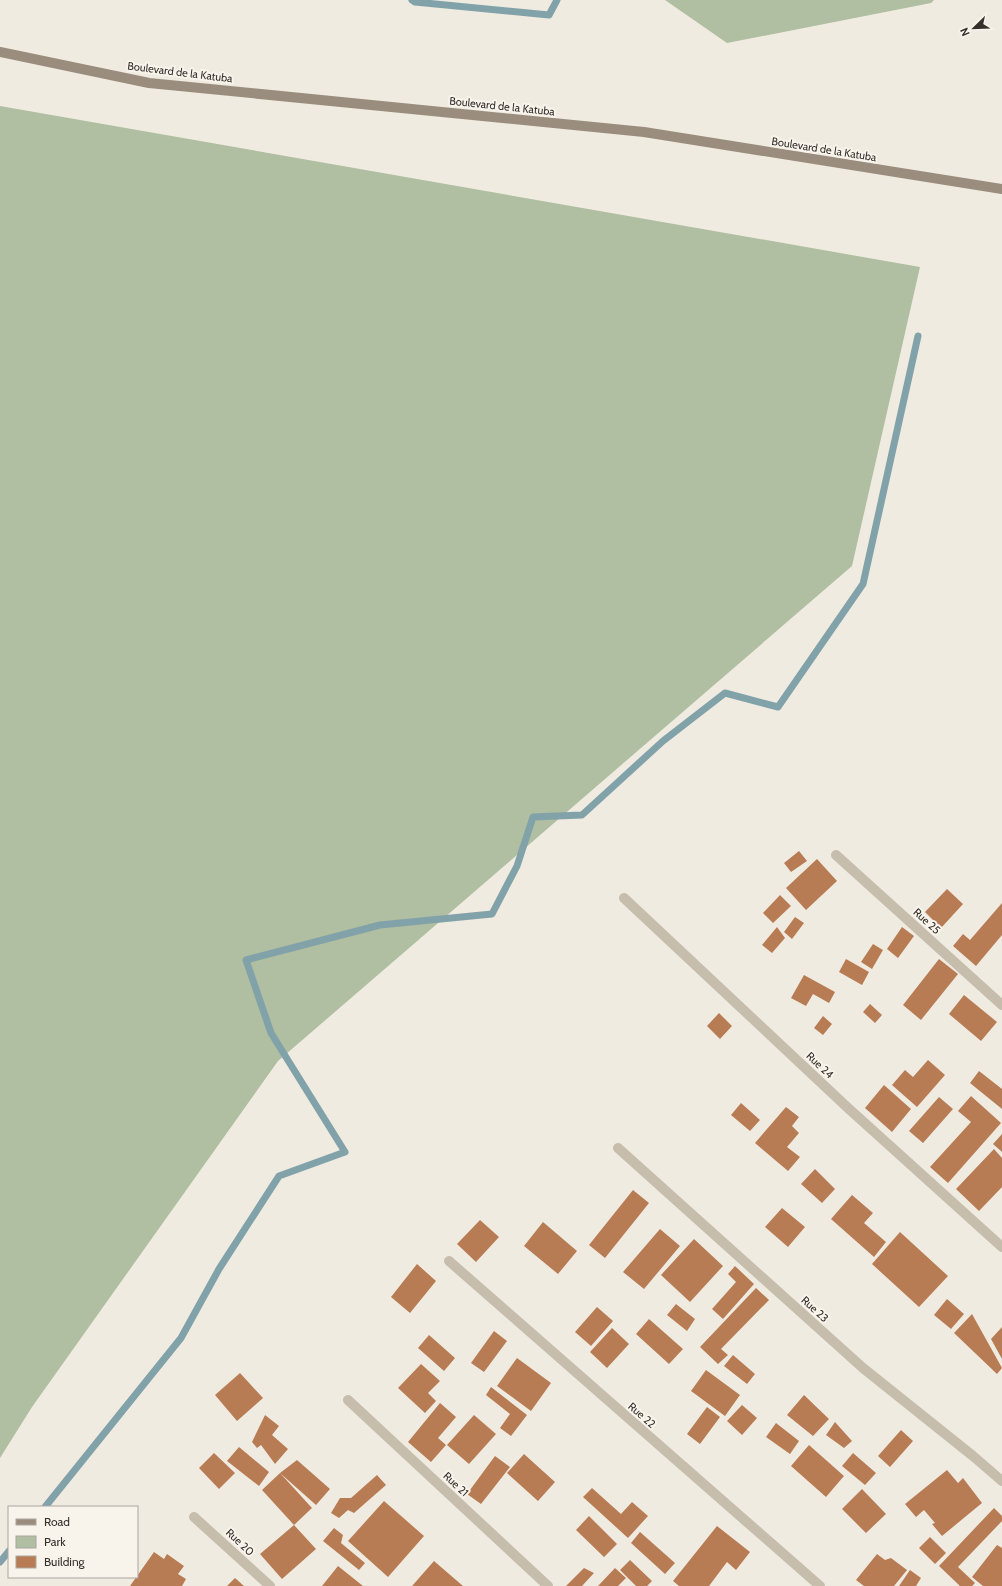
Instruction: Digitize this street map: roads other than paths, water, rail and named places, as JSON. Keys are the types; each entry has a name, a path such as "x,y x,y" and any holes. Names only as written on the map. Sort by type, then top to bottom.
{"street":[{"name":"Boulevard de la Katuba","path":"0,52 149,83 644,132 1002,189"},
{"name":"Rue 25","path":"836,855 1002,1005"},
{"name":"Rue 24","path":"624,898 848,1108 1002,1247"},
{"name":"Rue 23","path":"618,1148 864,1368 1002,1481"},
{"name":"Rue 22","path":"449,1261 820,1586"},
{"name":"Rue 21","path":"348,1400 548,1586"},
{"name":"Rue 20","path":"194,1516 270,1586"}],"waterway":[{"path":"412,0 415,2 549,15 557,0"},
{"path":"46,1506 181,1338 219,1269 279,1176 345,1152 271,1033 246,960 380,925 492,914 517,866 533,817 582,815 663,741 725,693 778,707 863,584 918,336"},
{"path":"0,1562 8,1552"}]}
